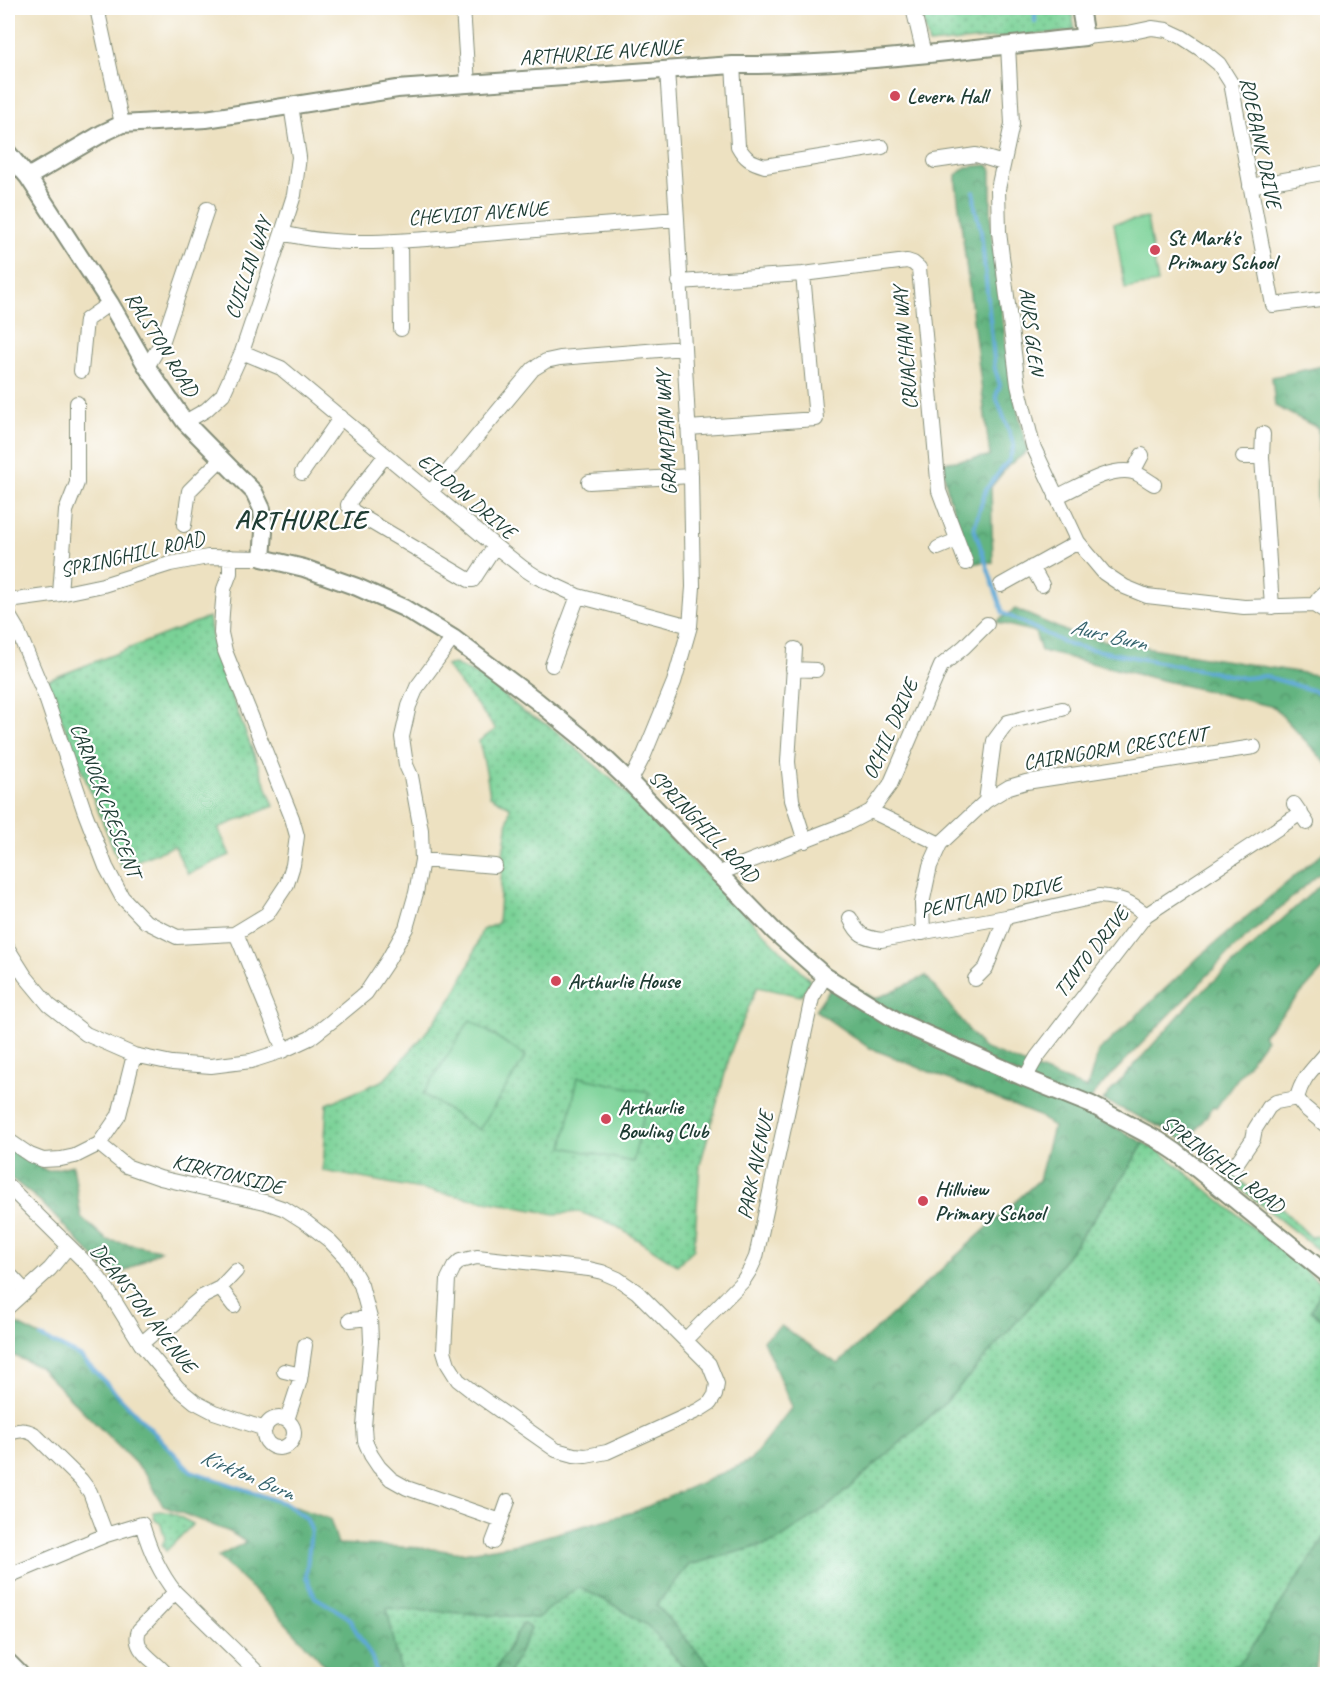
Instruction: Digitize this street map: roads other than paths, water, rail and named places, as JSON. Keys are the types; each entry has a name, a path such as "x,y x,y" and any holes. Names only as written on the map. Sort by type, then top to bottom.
{"street":[{"path":"27,177 122,124 98,8"},
{"path":"464,8 468,84"},
{"path":"914,8 924,54"},
{"path":"1080,8 1085,37"},
{"name":"ROEBANK DRIVE","path":"1085,37 1152,28 1167,30 1202,50 1219,64 1231,82 1273,305 1328,298"},
{"name":"ARTHURLIE AVENUE","path":"122,124 206,119 397,89 924,54 1085,37"},
{"name":"AURS GLEN","path":"1008,45 1011,124 998,189 999,232 1018,385 1033,446 1078,542 1104,573 1125,587 1147,596 1244,607 1314,605"},
{"path":"733,65 738,146 743,155 752,162 765,166 882,147"},
{"name":"GRAMPIAN WAY","path":"630,783 674,682 690,626 693,587 691,476 667,70"},
{"name":"CUILLIN WAY","path":"185,422 206,410 223,394 242,352 294,195 299,157 291,105"},
{"name":"RALSTON ROAD","path":"8,153 27,177 110,303 147,367 185,422 254,492 262,509 264,532 262,558"},
{"path":"935,161 976,155 1003,163"},
{"path":"1250,186 1328,172"},
{"path":"147,367 163,340 207,209"},
{"name":"CHEVIOT AVENUE","path":"282,232 329,241 400,241 677,219"},
{"path":"400,241 401,329"},
{"name":"CRUACHAN WAY","path":"803,274 907,261 919,268 939,491 966,563"},
{"path":"679,282 803,274 816,419 688,428"},
{"path":"81,371 86,320 110,303"},
{"path":"431,492 533,369 546,361 684,348"},
{"name":"EILDON DRIVE","path":"242,352 281,368 495,546 537,577 578,596 690,626"},
{"path":"60,594 66,511 77,483 77,403"},
{"path":"302,473 341,417"},
{"path":"1263,434 1262,457 1272,607"},
{"path":"1133,472 1142,455"},
{"path":"385,456 350,501 348,505 354,512 469,580 473,580 495,546"},
{"path":"1243,457 1262,457"},
{"path":"184,525 189,491 221,459"},
{"path":"1056,497 1104,475 1119,472 1133,472 1154,484"},
{"path":"589,482 691,476"},
{"path":"938,548 957,540"},
{"path":"1001,585 1078,542"},
{"name":"SPRINGHILL ROAD","path":"8,597 16,600 60,594 103,585 170,564 208,557 230,557 262,558 304,568 357,587 404,608 453,638 590,744 717,874 825,976 899,1022 1092,1106 1176,1152 1327,1274"},
{"name":"CARNOCK CRESCENT","path":"8,614 17,629 46,698 84,810 106,867 122,897 145,921 177,938 236,933 267,914 287,884 293,865 297,837 287,802 225,651 221,633 222,613 224,589 230,573 230,557"},
{"path":"1032,567 1042,585"},
{"path":"1328,590 1314,605 1328,614"},
{"path":"552,665 578,596"},
{"name":"OCHIL DRIVE","path":"717,874 848,824 871,811 890,785 941,666 987,624"},
{"path":"8,949 25,976 49,1005 86,1034 135,1055 172,1063 211,1066 251,1060 284,1050 310,1038 366,993 406,928 422,860 421,830 402,737 409,706 417,687 453,638"},
{"path":"795,649 788,762 792,800 805,840"},
{"path":"793,669 816,670"},
{"path":"986,801 994,741 1008,722 1062,709"},
{"name":"CAIRNGORM CRESCENT","path":"923,933 922,904 930,866 940,844 986,801 1009,787 1026,782 1230,748 1254,747"},
{"path":"871,811 940,844"},
{"name":"TINTO DRIVE","path":"1025,1078 1037,1057 1146,915 1301,813"},
{"path":"422,860 495,866"},
{"name":"PENTLAND DRIVE","path":"850,918 856,931 867,938 881,940 1006,917 1099,896 1126,900 1146,915"},
{"path":"975,979 986,968 1006,917"},
{"path":"236,933 284,1050"},
{"name":"PARK AVENUE","path":"685,1340 743,1281 756,1257 812,998 825,976"},
{"path":"1328,1051 1300,1084 1297,1098 1328,1127"},
{"path":"8,1140 30,1155 43,1160 75,1156 99,1144 119,1115 135,1055"},
{"path":"1234,1167 1253,1139 1255,1129 1269,1107 1276,1102 1297,1098"},
{"name":"KIRKTONSIDE","path":"99,1144 126,1166 160,1178 265,1202 285,1209 330,1241 346,1258 361,1285 370,1318 371,1341 364,1427 365,1441 371,1455 391,1479 407,1488 501,1521"},
{"name":"DEANSTON AVENUE","path":"8,1186 92,1269 141,1344 173,1383 195,1402 214,1412 264,1429 265,1439 272,1447 282,1448 291,1443 294,1433 287,1420 301,1376 305,1345"},
{"path":"8,1307 50,1269 68,1247"},
{"path":"477,1257 602,1272 618,1279 637,1292 685,1340 709,1364 714,1373 717,1384 716,1395 710,1403 607,1452 586,1456 574,1455 556,1450 458,1380 448,1364 444,1351 448,1279 460,1261 477,1257"},
{"path":"141,1344 156,1331 172,1326 202,1297 220,1287 236,1271"},
{"path":"12,1277 25,1291"},
{"path":"220,1287 234,1306"},
{"path":"351,1320 370,1318"},
{"path":"284,1371 301,1376"},
{"path":"264,1429 273,1419 287,1420"},
{"path":"8,1434 26,1430 34,1434 81,1480 90,1492 106,1535"},
{"path":"494,1542 508,1501"},
{"path":"8,1578 12,1574 106,1535 142,1524 164,1578 175,1592 260,1674"},
{"path":"166,1674 140,1648 136,1636 175,1592"},
{"path":"8,1662 20,1674"}],"waterway":[{"name":"Aurs Burn","path":"1035,8 1035,22"},
{"name":"Aurs Burn","path":"974,192 981,231 995,369 1000,385 996,396 1014,445 1009,460 986,489 974,528 1003,613 1069,645 1244,678 1265,676 1328,695"},
{"name":"Kirkton Burn","path":"41,1337 80,1356 191,1471 284,1503 306,1518 311,1529 306,1577 315,1597 348,1617 372,1658 377,1674"}],"place":[{"name":"Levern Hall","path":"895,96"},
{"name":"St Mark's Primary School","path":"1155,250"},
{"name":"Arthurlie House","path":"556,981"},
{"name":"Arthurlie Bowling Club","path":"606,1119"},
{"name":"Hillview Primary School","path":"923,1201"}],"district":[{"name":"ARTHURLIE","path":"301,519"}]}
